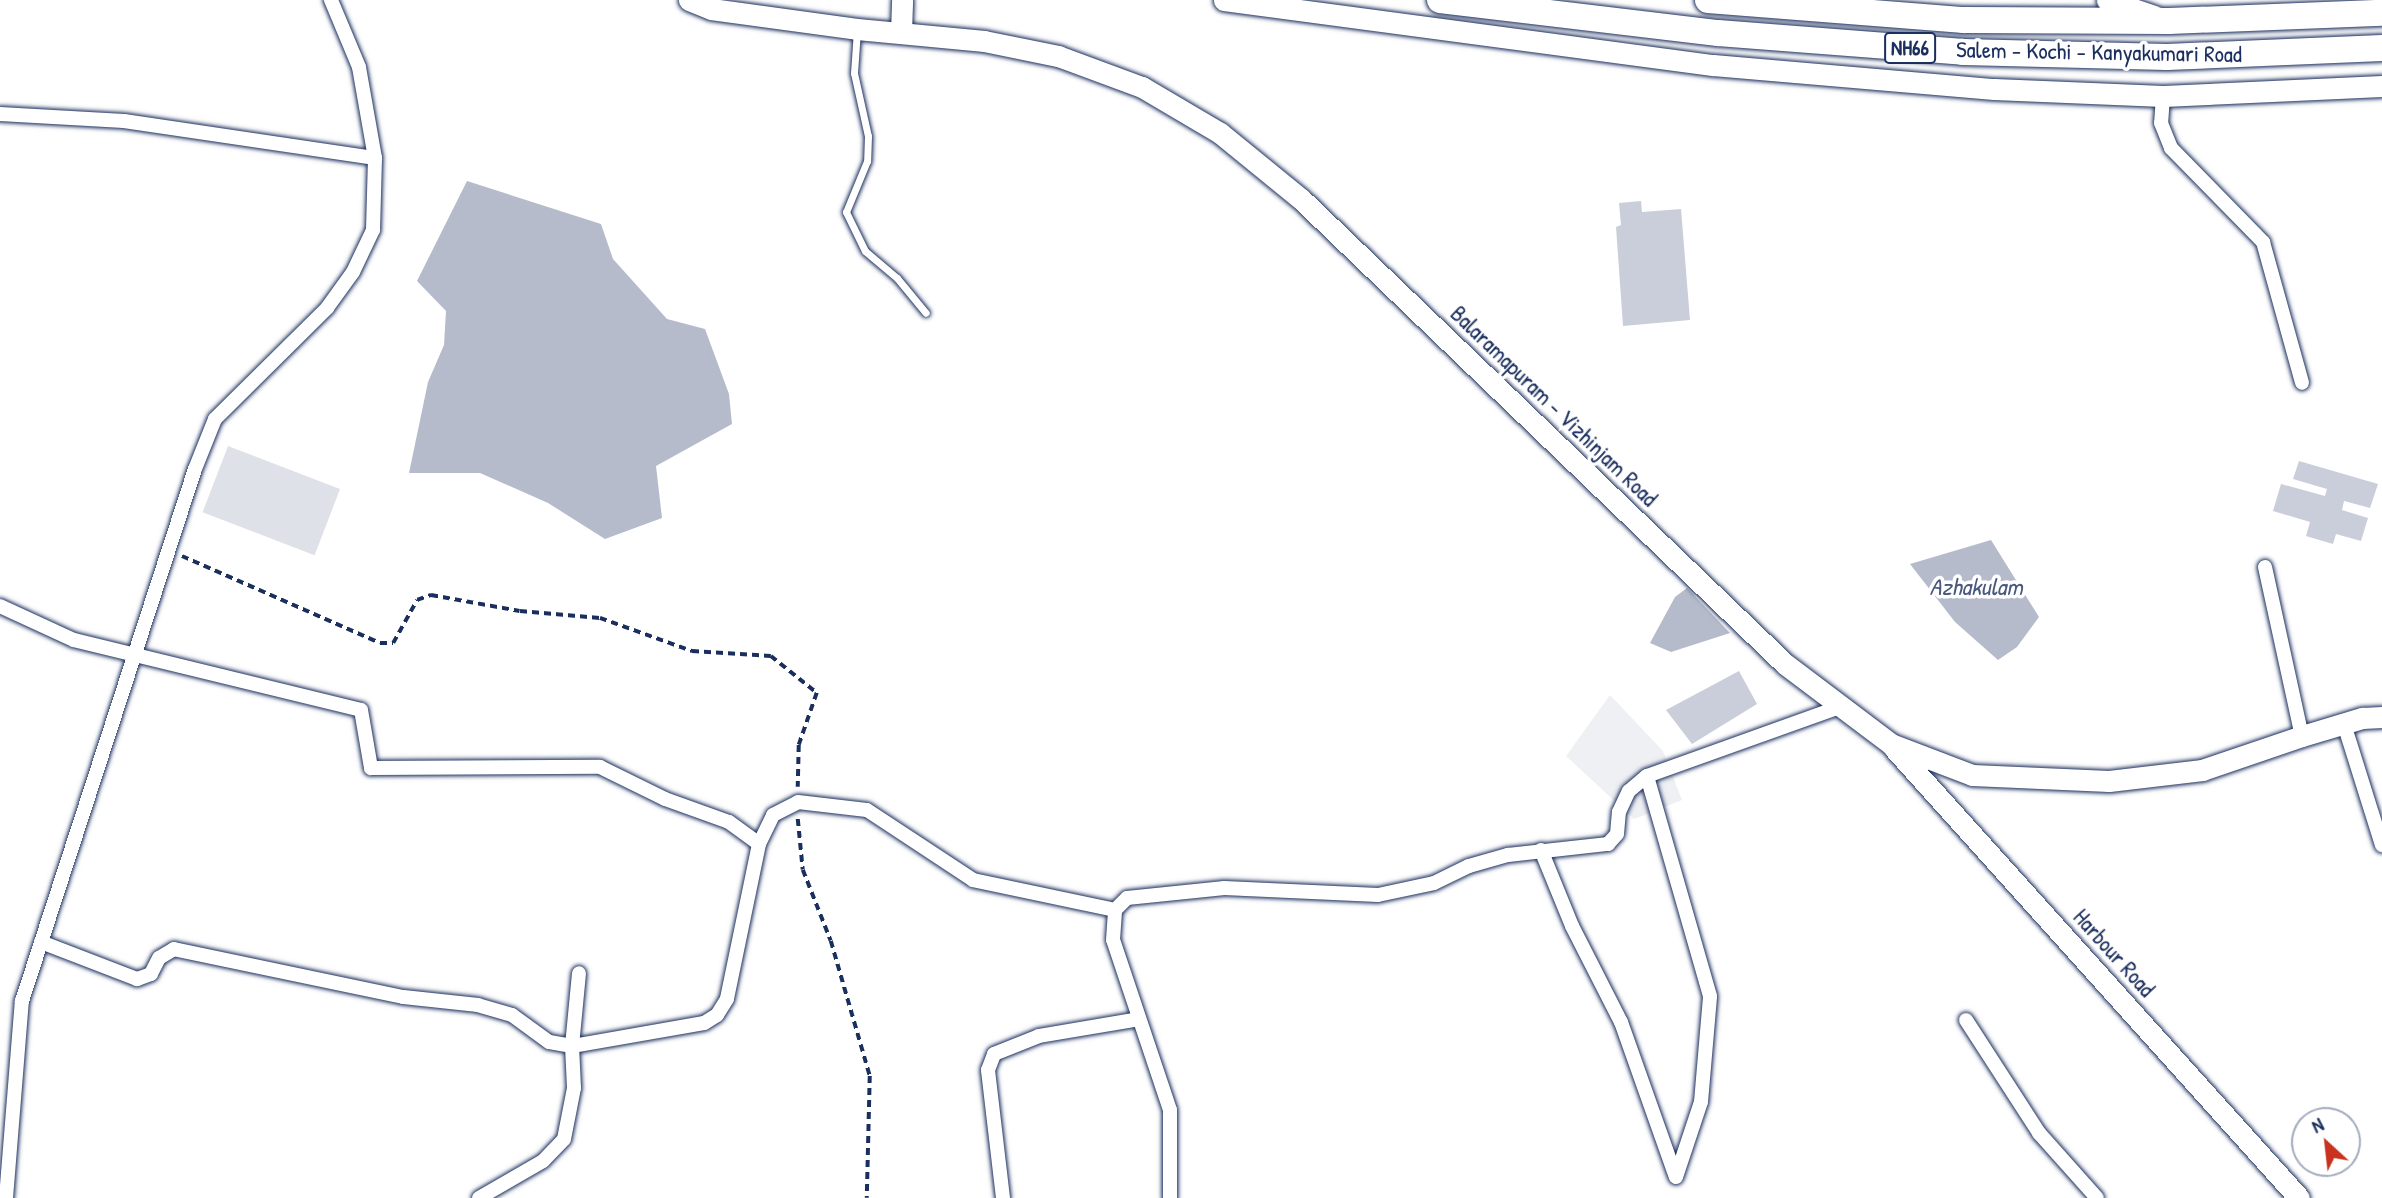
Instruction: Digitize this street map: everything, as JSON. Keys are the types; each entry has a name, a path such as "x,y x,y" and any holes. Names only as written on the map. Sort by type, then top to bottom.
{"highway":[{"name":"Salem - Kochi - Kanyakumari Road","path":"1440,0 1718,33 1963,52 2167,57 2382,48"},
{"name":"Salem - Kochi - Kanyakumari Road","path":"1708,0 1964,20 2169,21 2382,13"}],"main road":[{"name":"Balaramapuram - Vizhinjam Road","path":"689,0 711,9 857,29 984,41 1058,57 1142,87 1220,133 1301,199 1785,664 1837,708 1891,744 1972,775 2109,781 2202,771 2302,736 2382,717"},
{"path":"901,32 902,0"},
{"path":"1224,0 1713,65 1994,89 2163,96 2382,86"},
{"path":"2106,0 2169,21"},
{"name":"Harbour Road","path":"1891,744 2299,1198"}],"street":[{"path":"6,1198 22,1001 132,652 215,419 327,308 353,272 373,230 375,158 359,67 331,0"},
{"path":"2163,96 2161,123 2171,148 2263,242 2301,383"},
{"path":"0,114 124,121 375,158"},
{"path":"2264,568 2302,736"},
{"path":"0,606 74,640 361,710 372,768 600,767 665,799 729,822 759,844"},
{"path":"1170,1198 1170,1110 1113,940 1115,910 1127,898 1224,888 1378,895 1434,883 1469,866 1508,855 1608,845 1616,834 1619,813 1629,791 1647,776 1837,708"},
{"path":"2344,724 2382,845"},
{"path":"1541,850 1573,926 1621,1022 1676,1177 1701,1102 1710,996 1647,776"},
{"path":"41,942 137,979 151,974 159,958 174,949 403,998 478,1004 512,1015 549,1042 572,1046 704,1023 717,1015 727,999 759,844 773,815 798,802 867,810 973,880 1115,910"},
{"path":"479,1198 556,1151 564,1139 574,1088 572,1046 579,973"},
{"path":"1003,1198 988,1070 994,1054 1039,1036 1139,1019"},
{"path":"1966,1020 2039,1133 2097,1198"}],"lane":[{"path":"857,29 854,73 868,136 867,161 846,212 865,251 897,278 926,313"}],"path":[{"path":"168,551 380,643 393,643 417,600 431,594 520,611 600,618 692,651 771,656 817,693 799,745 798,802 803,870 831,941 870,1076 867,1198"}],"shaded area":[{"path":"228,446 340,489 315,555 203,512"},
{"path":"1610,695 1663,751 1682,800 1634,819 1566,756"}],"water":[{"path":"467,181 601,224 613,259 667,319 705,329 729,394 732,424 656,466 662,518 605,539 548,503 480,473 409,473 428,382 444,345 446,311 417,281"},
{"name":"Azhakulam","path":"1991,540 2039,617 2017,647 1998,660 1955,622 1910,564"},
{"path":"1687,588 1730,633 1671,652 1650,643 1675,597"}],"building":[{"path":"1641,201 1642,212 1681,209 1690,320 1623,326 1616,227 1621,225 1619,203"},
{"path":"2299,461 2378,484 2370,508 2344,501 2342,510 2368,518 2361,541 2336,534 2333,544 2306,536 2310,522 2273,511 2281,484 2325,496 2327,489 2293,479"},
{"path":"1739,671 1757,704 1692,744 1666,710"}]}
